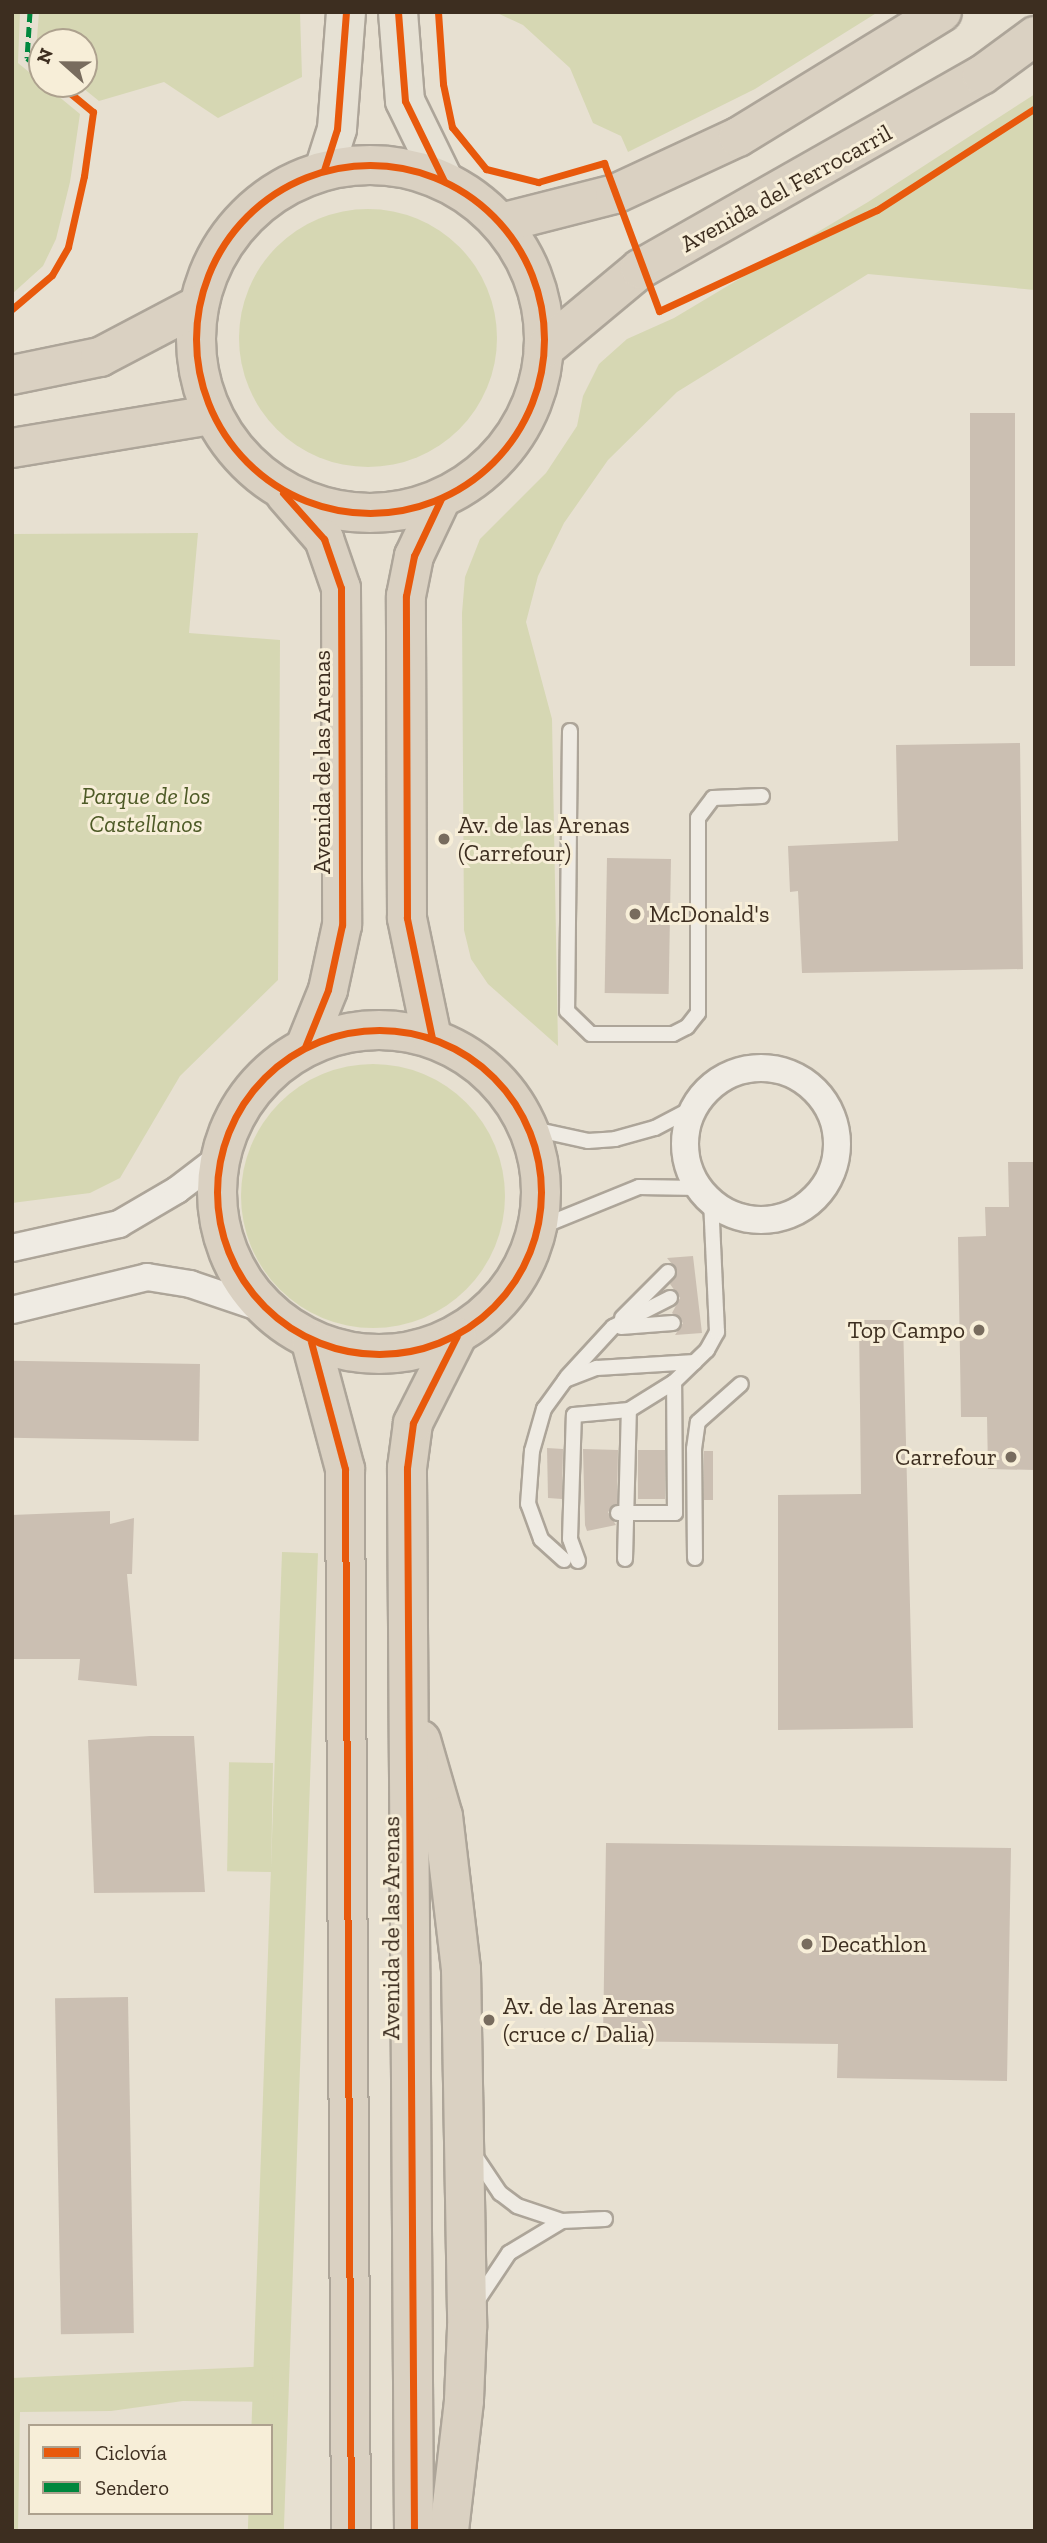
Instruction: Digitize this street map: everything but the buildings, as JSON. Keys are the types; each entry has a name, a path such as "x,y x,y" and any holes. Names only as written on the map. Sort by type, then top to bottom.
{"highway":[{"path":"501,223 615,194 738,137 942,12"},
{"name":"Avenida del Ferrocarril","path":"544,349 640,269 970,82 1035,36"},
{"path":"364,164 405,168 444,181 475,199 501,223 530,272 541,304 544,349 536,394 516,434 482,471 441,499 387,513 332,510 281,490 242,458 212,415 197,362 199,305 215,260 243,220 280,190 324,170 364,164"},
{"path":"12,375 100,357 199,305"},
{"path":"12,448 212,415"},
{"name":"Avenida de las Arenas","path":"281,490 324,539 341,588 342,925 328,990 305,1047"},
{"path":"432,1038 407,918 406,596 414,556 441,499"},
{"path":"390,1029 432,1038 472,1058 506,1089 529,1128 541,1177 538,1228 522,1271 494,1308 457,1336 410,1353 360,1355 311,1342 264,1309 232,1265 217,1213 219,1158 236,1113 265,1074 305,1047 346,1032 368,1030 390,1029"},
{"name":"Avenida de las Arenas","path":"414,2531 407,1468 413,1423 457,1336"},
{"name":"Avenida de las Arenas","path":"311,1342 345,1469 351,2531"},
{"path":"408,1698 443,1816 461,1969 467,2139 467,2328 449,2531"}],"main road":[{"path":"324,170 337,129 346,12"},
{"path":"398,12 405,101 444,181"}],"street":[{"path":"743,1069 779,1069 812,1085 826,1101 836,1131 835,1163 827,1184 793,1214 754,1220 734,1216 705,1195 685,1149 694,1108 723,1077 743,1069"},
{"path":"12,1248 119,1224 177,1190 219,1158"},
{"path":"12,1310 147,1278 190,1284 264,1309"}],"lane":[{"path":"570,731 567,1011 591,1034 673,1034 687,1027 698,1013 698,818 713,798 762,796"},
{"path":"529,1128 588,1141 615,1139 655,1128 694,1108"},
{"path":"538,1228 639,1187 705,1195 717,1332 695,1362 674,1382 629,1410 574,1415 578,1513 570,1539 571,1560 534,1528 528,1490 536,1432 544,1409 565,1380 668,1272"},
{"path":"613,1327 670,1298"},
{"path":"613,1327 673,1323"},
{"path":"565,1380 597,1367 695,1362"},
{"path":"623,1508 675,1513 674,1382"},
{"path":"695,1558 694,1449 698,1422 741,1384"},
{"path":"625,1559 623,1508 629,1410"},
{"path":"467,2139 482,2171 500,2193 517,2206 562,2221 605,2220"},
{"path":"467,2328 480,2292 509,2253 562,2221"}],"green space":[{"path":"12,12 20,12 18,63 28,71 28,98 61,98 80,114 70,182 56,239 43,266 12,294"},
{"path":"39,12 300,12 302,77 218,118 164,82 99,101 95,98 98,98 98,28 38,28"},
{"path":"495,12 878,12 755,89 628,152 621,136 593,123 570,68 523,25"},
{"path":"1035,94 1035,290 868,274 677,392 608,460 564,523 538,576 526,622 552,719 558,1046 488,984 471,959 464,930 462,613 465,577 480,539 546,473 577,426 583,396 599,364 627,339 674,318 868,202"},
{"path":"368,209 393,211 429,224 450,238 468,256 487,289 495,313 495,363 482,399 468,420 450,438 417,457 393,465 368,467 343,465 307,452 286,438 268,420 249,387 241,363 239,338 241,313 254,277 268,256 286,238 319,219 343,211"},
{"name":"Parque de los Castellanos","path":"198,533 189,633 280,640 278,980 180,1076 120,1178 90,1193 12,1203 12,534"},
{"path":"373,1064 399,1067 423,1074 457,1094 475,1112 495,1146 502,1170 505,1196 502,1222 495,1246 475,1280 457,1298 423,1318 399,1325 373,1328 347,1325 323,1318 289,1298 271,1280 251,1246 244,1222 241,1196 244,1170 251,1146 271,1112 289,1094 323,1074 347,1067"},
{"path":"282,1552 318,1553 284,2531 265,2531 248,2530 248,2515 273,2515 273,2424 252,2424"},
{"path":"229,1762 273,1763 271,1872 227,1871"},
{"path":"272,2366 274,2402 183,2401 111,2411 20,2412 18,2531 12,2531 12,2378"}],"marked path":[{"path":"29,28 30,12"},
{"path":"28,43 28,59"}],"cycle path":[{"path":"324,170 337,129 346,12"},
{"path":"398,12 405,101 444,181"},
{"path":"438,12 443,84 452,127 486,169 538,182 604,163 659,311 877,210 1035,108"},
{"path":"12,309 52,275 68,247 84,176 93,112 76,98"},
{"path":"370,165 404,169 436,179 466,195 493,216 514,243 530,273 540,305 544,339 540,373 530,405 514,435 493,462 466,483 436,499 404,509 370,513 336,509 304,499 274,483 247,462 226,435 210,405 200,373 196,339 200,305 210,273 226,243 247,216 274,195 304,179 336,169 370,165"},
{"path":"283,493 324,539 341,588 342,925 328,990 305,1047"},
{"path":"432,1038 407,918 406,596 414,556 441,499"},
{"path":"379,1030 411,1033 441,1042 469,1057 494,1077 514,1102 529,1130 538,1160 541,1192 538,1224 529,1254 514,1282 494,1307 469,1327 441,1342 411,1351 379,1354 347,1351 317,1342 289,1327 264,1307 244,1282 229,1254 220,1224 217,1192 220,1160 229,1130 244,1102 264,1077 289,1057 317,1042 347,1033 379,1030"},
{"path":"414,2531 407,1468 413,1423 457,1336"},
{"path":"311,1342 345,1469 351,2531"}],"place":[{"name":"Av. de las Arenas (Carrefour)","path":"444,839"},
{"name":"McDonald's","path":"635,914"},
{"name":"Top Campo","path":"979,1330"},
{"name":"Carrefour","path":"1011,1457"},
{"name":"Decathlon","path":"807,1944"},
{"name":"Av. de las Arenas (cruce c/ Dalia)","path":"489,2020"}]}
